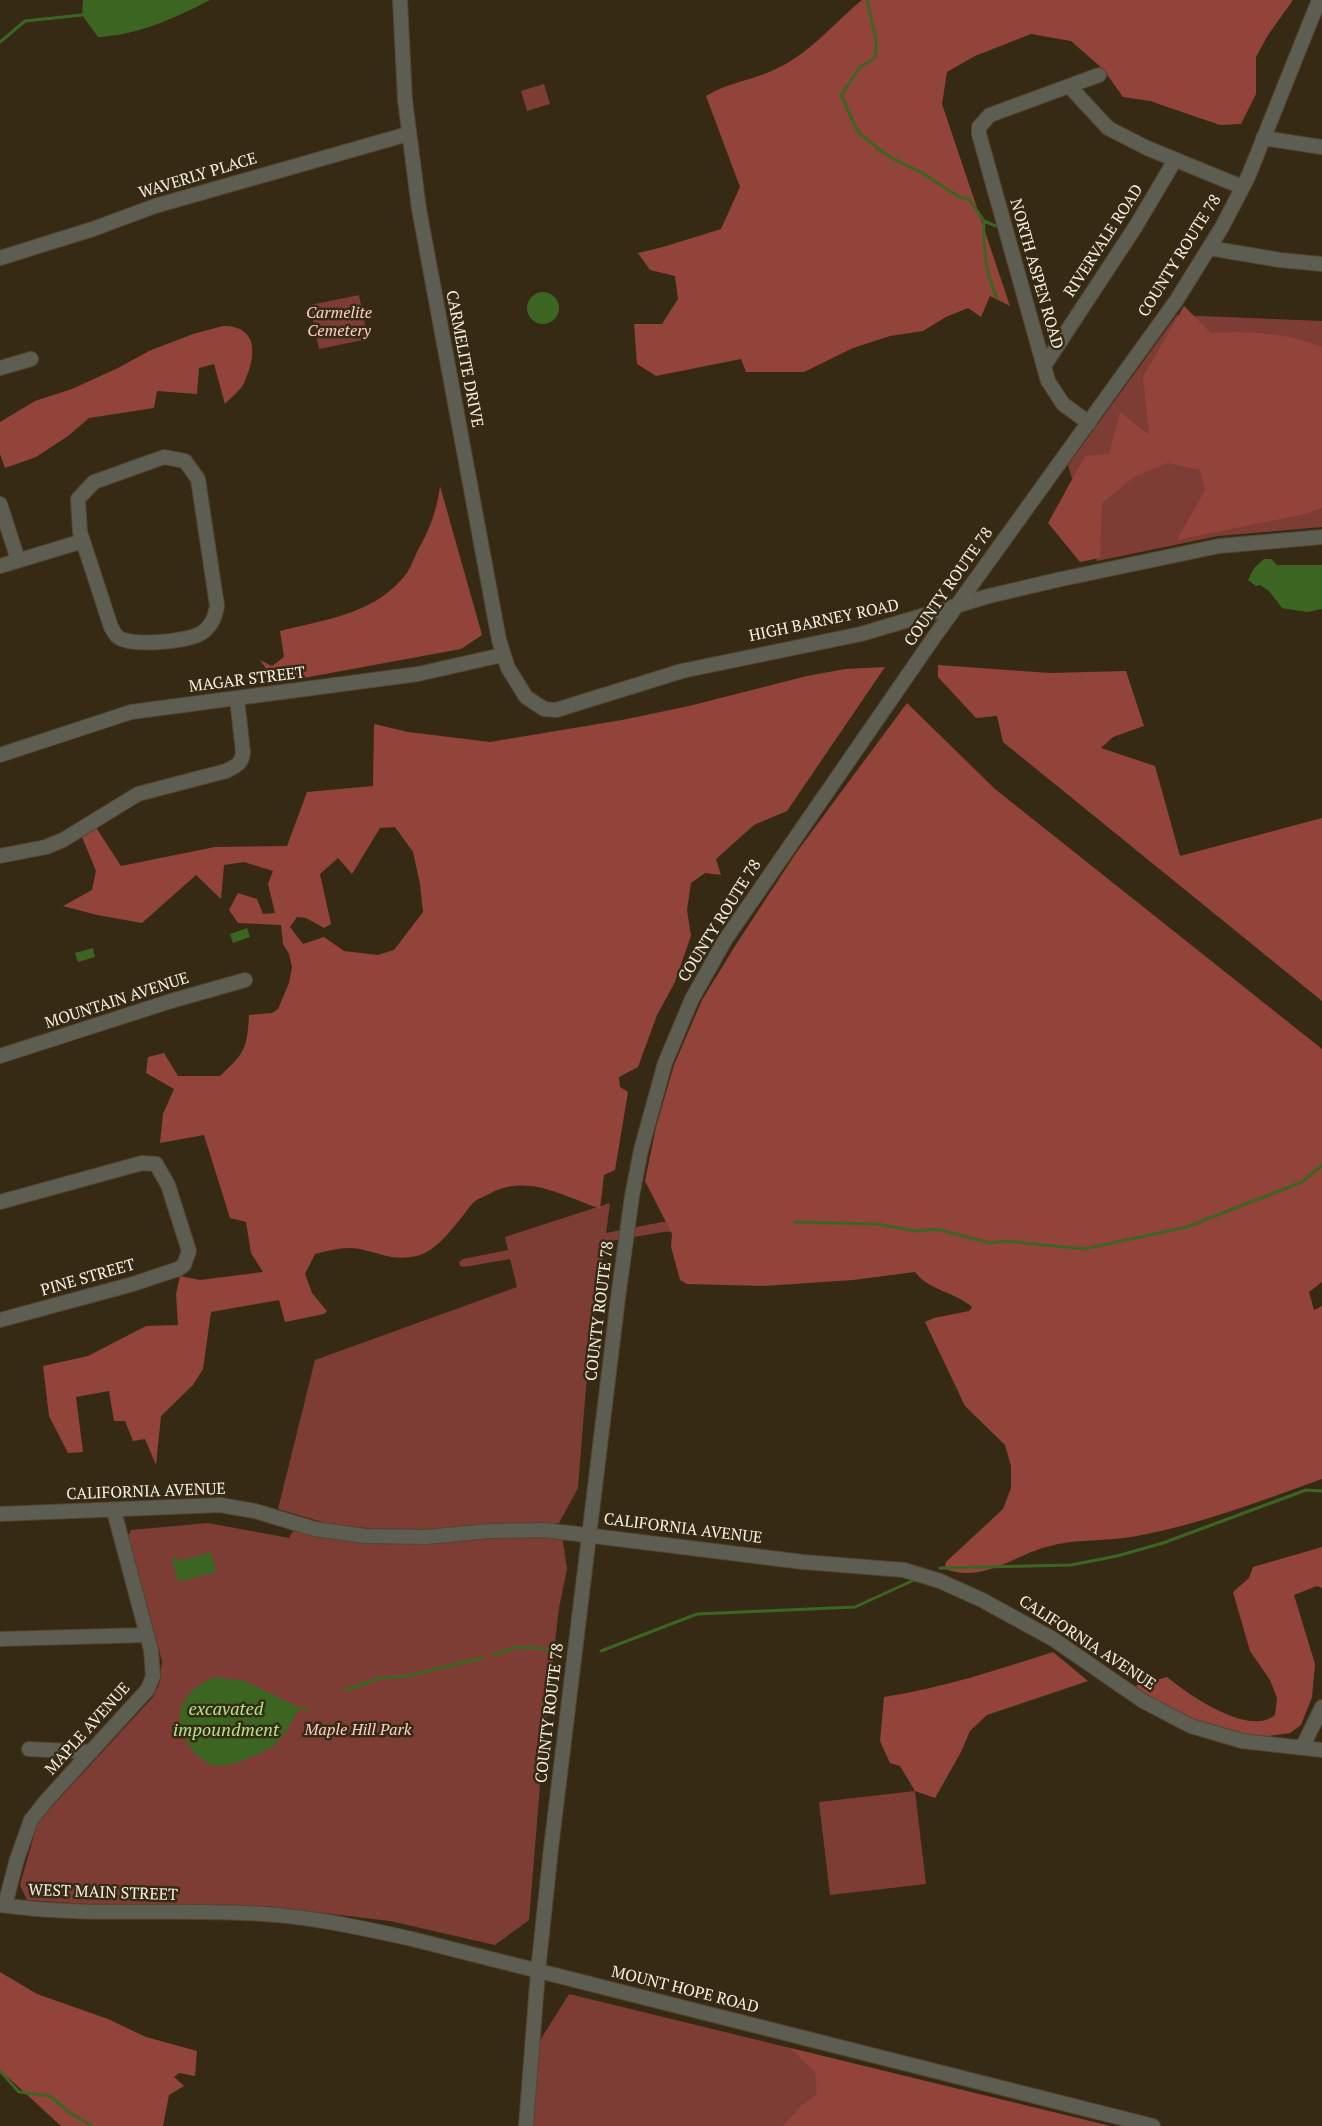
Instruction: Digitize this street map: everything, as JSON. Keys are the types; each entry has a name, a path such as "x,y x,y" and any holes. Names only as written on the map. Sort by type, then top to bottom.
{"street":[{"name":"CARMELITE DRIVE","path":"400,0 408,134 430,270 502,655 526,697 542,708"},
{"name":"COUNTY ROUTE 78","path":"526,2126 538,1971 632,1196 652,1104 665,1063 692,999 725,940 957,605 1176,301 1209,248 1242,187 1319,0"},
{"path":"1099,75 1070,87 1108,128 1175,160 1242,187"},
{"name":"NORTH ASPEN ROAD","path":"1070,87 998,111 983,120 979,126 979,134 1048,381 1058,398 1089,423"},
{"name":"WAVERLY PLACE","path":"0,258 93,229 154,206 408,134"},
{"path":"1263,138 1322,147"},
{"name":"RIVERVALE ROAD","path":"1044,366 1136,226 1175,160"},
{"path":"1209,248 1280,260 1322,264"},
{"path":"0,368 31,358"},
{"path":"164,457 185,461 198,479 217,606 212,624 202,633 185,638 140,643 119,638 112,627 84,541 77,504 78,499 88,486 111,475 164,457"},
{"path":"0,504 18,560"},
{"name":"HIGH BARNEY ROAD","path":"542,708 556,710 565,708 682,671 861,634 957,605 1057,580 1219,546 1322,537"},
{"path":"0,566 84,541"},
{"name":"MAGAR STREET","path":"0,755 131,712 418,674 502,655"},
{"path":"0,856 46,847 63,840 138,794 226,771 238,766 243,758 243,752 237,699"},
{"name":"MOUNTAIN AVENUE","path":"0,1056 172,1001 245,980"},
{"name":"PINE STREET","path":"0,1202 142,1163 156,1164 168,1185 189,1251 184,1265 178,1269 132,1284 0,1320"},
{"name":"CALIFORNIA AVENUE","path":"0,1514 114,1511 198,1504 233,1506 315,1529 387,1537 518,1530 590,1534 803,1562 885,1567 922,1575 958,1588 1022,1621 1053,1639 1144,1701 1191,1726 1242,1741 1303,1746 1322,1750"},
{"name":"MAPLE AVENUE","path":"3,1905 31,1820 148,1689 152,1681 153,1666 147,1635 114,1511"},
{"path":"0,1639 147,1635"},
{"path":"1303,1746 1322,1707"},
{"path":"29,1749 91,1752"},
{"name":"WEST MAIN STREET","path":"3,1905 89,1913 205,1913"},
{"name":"MOUNT HOPE ROAD","path":"205,1913 277,1915 353,1926 1153,2126"}],"green space":[{"path":"544,84 550,104 527,111 521,91"},
{"name":"Carmelite Cemetery","path":"359,295 368,339 319,349 310,305"},
{"path":"1177,315 1322,321 1322,527 1218,536 1097,561 1068,465"},
{"path":"610,1203 606,1233 662,1222 877,1210 879,1219 663,1232 605,1242 586,1387 578,1488 559,1523 395,1531 329,1524 278,1509 315,1360 517,1287 510,1259 464,1267 460,1266 459,1262 463,1259 508,1250 505,1237"},
{"name":"Maple Hill Park","path":"208,1523 289,1538 293,1531 369,1544 438,1543 479,1538 562,1536 567,1569 559,1608 544,1737 529,1920 495,1945 390,1921 265,1906 86,1904 27,1900 20,1885 37,1825 153,1697 159,1685 162,1661 128,1536 131,1530"},
{"path":"915,1791 926,1884 830,1895 819,1802"},
{"path":"569,1994 1110,2126 532,2126 539,2042"}],"shaded area":[{"path":"862,0 1293,0 1268,35 1256,57 1256,94 1241,124 1220,125 1150,101 1123,97 1103,69 1071,41 1031,34 975,56 947,72 942,104 1010,306 990,296 981,317 968,308 946,317 923,331 890,336 853,348 804,372 746,372 741,359 656,376 637,364 634,324 662,324 678,299 675,276 650,270 638,253 721,229 740,187 706,96 723,87 769,72 790,62 812,46"},
{"path":"1184,306 1211,333 1240,332 1281,335 1322,347 1322,508 1305,514 1177,540 1205,490 1200,470 1168,463 1134,477 1102,503 1100,558 1080,562 1048,523 1085,456 1109,454 1120,412 1149,435 1143,377"},
{"path":"223,326 235,327 244,331 252,345 251,364 244,383 225,404 214,364 199,368 197,394 157,391 154,408 89,418 68,436 36,457 5,468 0,454 0,422 35,401 72,389 118,368 149,351 193,334"},
{"path":"440,486 482,635 461,649 276,683 260,660 272,666 284,657 280,631 360,609 389,592 404,577 429,527 435,511"},
{"path":"938,665 1050,673 1126,671 1144,726 1113,737 1101,748 1155,766 1180,856 1322,818 1322,1001 1003,742 997,716 976,718 938,677"},
{"path":"885,667 787,811 754,825 716,859 721,875 705,873 691,883 687,910 691,936 674,984 657,1015 638,1067 619,1077 620,1087 628,1092 615,1170 604,1175 600,1209 546,1189 532,1186 505,1188 474,1202 441,1241 426,1253 404,1258 360,1249 343,1248 315,1254 305,1274 312,1293 327,1311 324,1314 285,1322 279,1300 211,1312 203,1369 193,1385 161,1416 156,1465 145,1439 133,1441 125,1421 114,1421 109,1391 76,1397 83,1452 68,1453 49,1416 43,1366 88,1356 146,1326 178,1325 176,1294 180,1276 200,1280 263,1272 251,1253 246,1222 230,1218 204,1135 160,1143 163,1114 174,1089 146,1073 148,1057 164,1053 178,1076 220,1076 243,1050 246,1043 249,1015 272,1013 278,1009 289,983 292,967 289,954 283,944 281,925 238,923 229,910 238,893 257,899 263,914 275,913 268,884 273,871 244,862 224,865 221,899 196,875 142,923 97,915 63,906 92,890 96,871 82,837 95,826 121,866 215,847 287,846 307,792 373,786 374,724 408,732 490,742 622,720 689,706 807,676 845,669","holes":["395,827 413,852 420,884 423,912 394,950 378,955 344,951 324,937 303,944 290,927 297,917 306,918 324,928 331,924 320,874 338,858 352,874 380,828"]},
{"path":"907,703 995,789 1322,1049 1322,1282 1309,1292 1314,1310 1322,1306 1322,1479 1231,1511 1161,1531 1126,1538 1057,1544 1033,1551 984,1571 972,1573 945,1569 946,1562 1003,1509 1011,1488 1011,1466 1005,1445 965,1406 925,1322 934,1318 969,1311 972,1307 927,1283 915,1272 853,1280 764,1286 687,1284 680,1280 671,1247 672,1234 645,1181 656,1127 674,1065 702,1000 735,946 796,853"},
{"path":"1322,1547 1322,1588 1317,1586 1294,1595 1315,1664 1312,1697 1301,1725 1290,1733 1261,1737 1239,1734 1184,1717 1132,1687 1167,1677 1204,1703 1235,1717 1250,1721 1264,1720 1275,1715 1277,1698 1270,1680 1250,1651 1233,1592 1249,1578 1253,1567"},
{"path":"1053,1652 1088,1681 987,1715 970,1731 961,1752 935,1798 915,1791 900,1766 890,1763 880,1741 884,1697 948,1684"},
{"path":"0,1972 37,1994 108,2019 146,2037 197,2051 195,2076 179,2073 174,2077 184,2086 169,2095 163,2126 61,2126 0,2070"},
{"path":"790,2048 1110,2126 783,2126 800,2107 817,2094 815,2072"}],"water":[{"path":"83,0 210,0 170,19 142,29 113,36 98,37 82,15"},
{"path":"543,292 549,293 554,297 558,302 558,314 554,319 549,323 543,324 537,323 532,319 528,314 527,308 528,302 532,297 537,293"},
{"path":"1264,559 1271,559 1277,565 1322,565 1322,609 1307,612 1282,608 1269,591 1260,585 1256,586 1248,580 1254,568"},
{"path":"247,928 250,937 233,943 230,934"},
{"path":"93,948 95,957 78,962 75,953"},
{"path":"211,1552 216,1572 178,1582 172,1558 176,1557 178,1561"},
{"name":"excavated impoundment","path":"215,1677 245,1681 300,1708 282,1737 274,1745 233,1764 213,1765 202,1760 194,1752 181,1729 180,1718 181,1708 193,1690"}],"waterway":[{"path":"867,0 876,40 875,58 860,67 841,95 858,132 881,151 921,172 959,197 969,199 984,221 996,226"},
{"path":"0,42 25,21 82,15"},
{"path":"984,221 986,260 990,279 997,297"},
{"path":"795,1222 877,1224 915,1231 936,1229 990,1243 1005,1241 1084,1249 1187,1227 1302,1182 1322,1165"},
{"path":"940,1568 1071,1565 1117,1556 1163,1543 1306,1490 1322,1491"},
{"path":"601,1651 697,1614 855,1607 914,1580"},
{"path":"493,1655 516,1647 549,1649 557,1646"},
{"path":"346,1690 379,1678 406,1676 483,1658"},
{"path":"300,1708 309,1709"},
{"path":"0,2071 19,2092 50,2096 69,2112 92,2126"}]}
